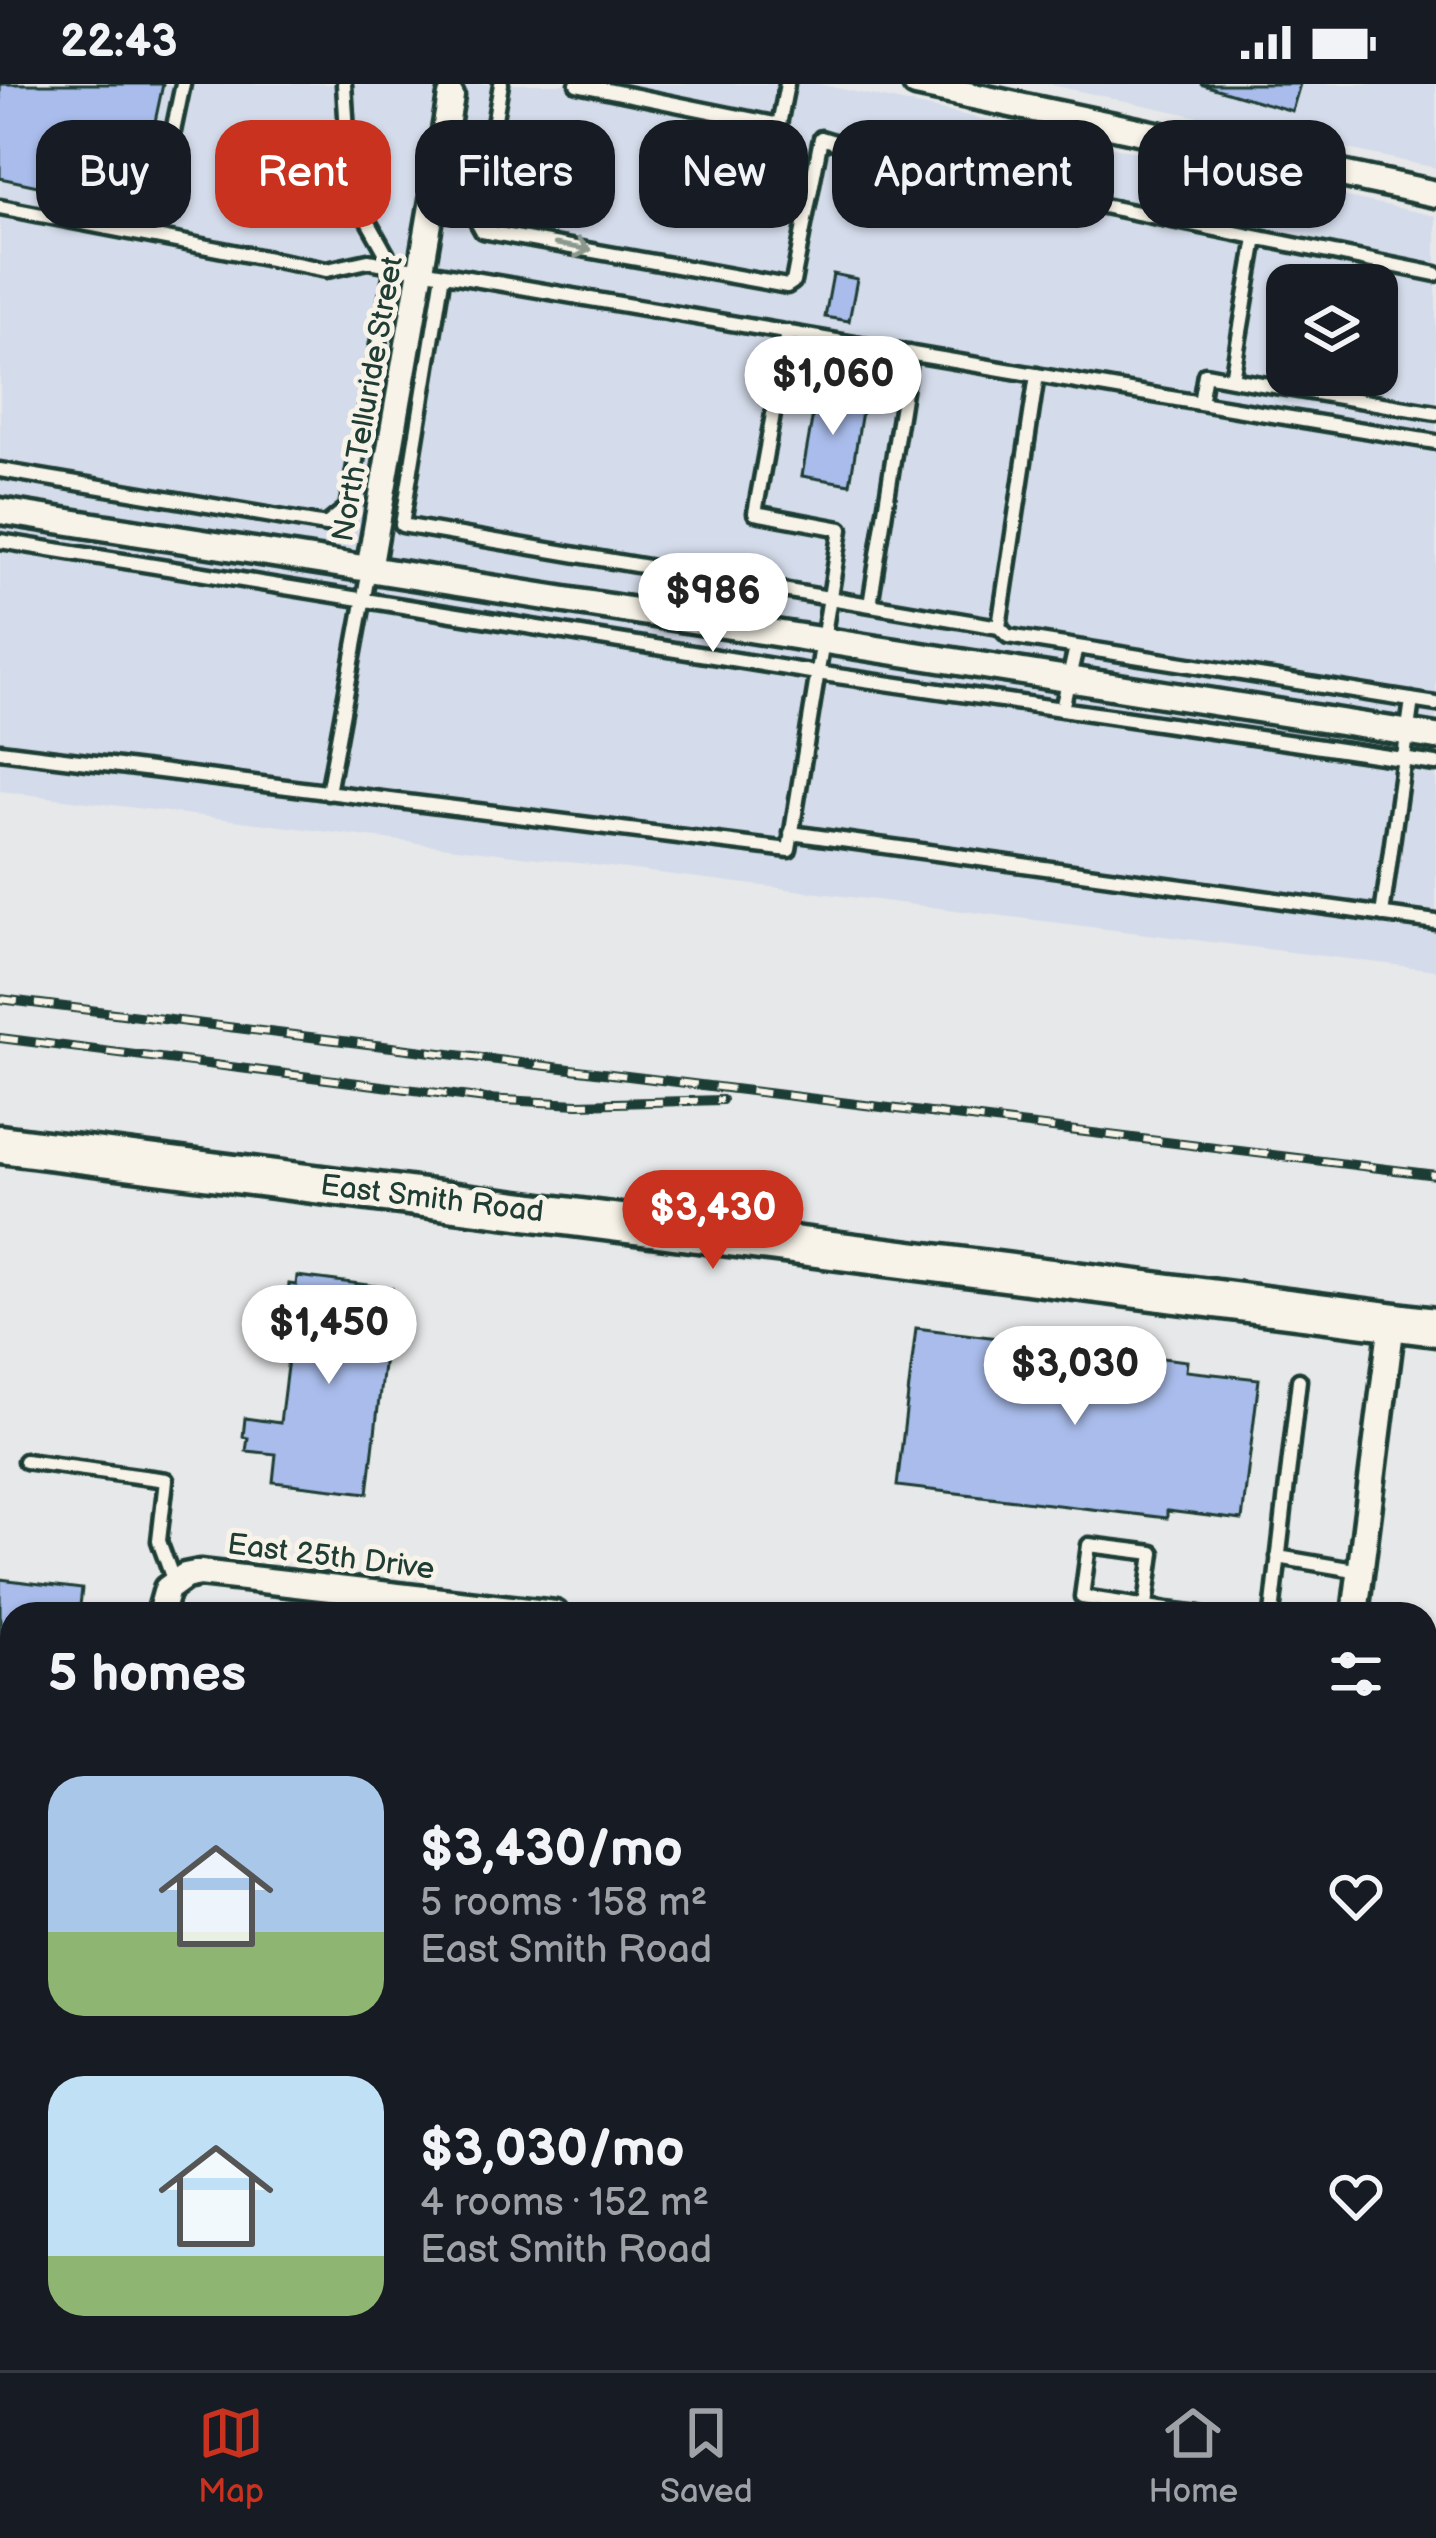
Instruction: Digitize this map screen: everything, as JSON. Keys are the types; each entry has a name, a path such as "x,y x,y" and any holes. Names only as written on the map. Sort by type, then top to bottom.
{"street":[{"path":"916,84 1436,194"},
{"name":"North Telluride Street","path":"370,570 418,270 439,182 451,89"},
{"path":"0,511 1436,737"},
{"name":"East Smith Road","path":"0,1144 1436,1328"},
{"path":"1356,1602 1392,1322"},
{"name":"East 25th Drive","path":"174,1582 200,1573 225,1574 456,1602"},
{"path":"163,1602 174,1582"}],"lane":[{"path":"151,236 183,84"},
{"path":"344,84 348,148 365,216 418,270 402,526 999,627 1008,636 1436,704"},
{"path":"501,84 477,222 482,231 787,286 793,282 820,138 927,170 1436,274"},
{"path":"577,84 779,124 787,84"},
{"path":"0,207 327,270 368,262 1436,442"},
{"path":"1232,379 1256,238"},
{"path":"0,470 326,526 347,508 418,270"},
{"path":"0,751 789,850 841,529 754,514 788,332"},
{"path":"869,605 910,353"},
{"path":"1200,403 1205,374 1436,413"},
{"path":"999,627 1037,375"},
{"path":"0,541 818,673 1436,764"},
{"path":"328,793 370,570"},
{"path":"1062,709 1076,647"},
{"path":"1382,915 1412,700"},
{"path":"791,833 1436,922"},
{"path":"1273,1602 1299,1381"},
{"path":"25,1461 166,1480 159,1541 174,1582"},
{"path":"1122,1602 1082,1597 1089,1545 1153,1553 1146,1602"},
{"path":"1278,1557 1360,1571"}],"shaded area":[{"path":"0,84 818,84 987,120 832,120 832,228 1114,228 1114,147 1138,152 1138,228 1346,228 1346,197 1436,216 1436,970 0,791"},
{"path":"1047,84 1436,84 1436,168 1346,149 1346,120 1214,120"}],"building":[{"path":"0,84 163,84 155,120 36,120 36,186 0,178"},
{"path":"1200,84 1300,84 1292,111"},
{"path":"833,274 857,279 849,321 825,317"},
{"path":"817,391 864,399 850,484 802,476"},
{"path":"297,1276 392,1288 368,1493 273,1482 276,1454 246,1451 245,1418 280,1423 295,1302 287,1301 289,1284 296,1285"},
{"path":"916,1328 1187,1361 1186,1371 1259,1379 1242,1520 1167,1511 1167,1518 897,1486"},
{"path":"0,1579 82,1589 80,1602 0,1602"}],"railway":[{"path":"0,999 1436,1175"},
{"path":"0,1038 486,1099 578,1104 722,1100"}]}
